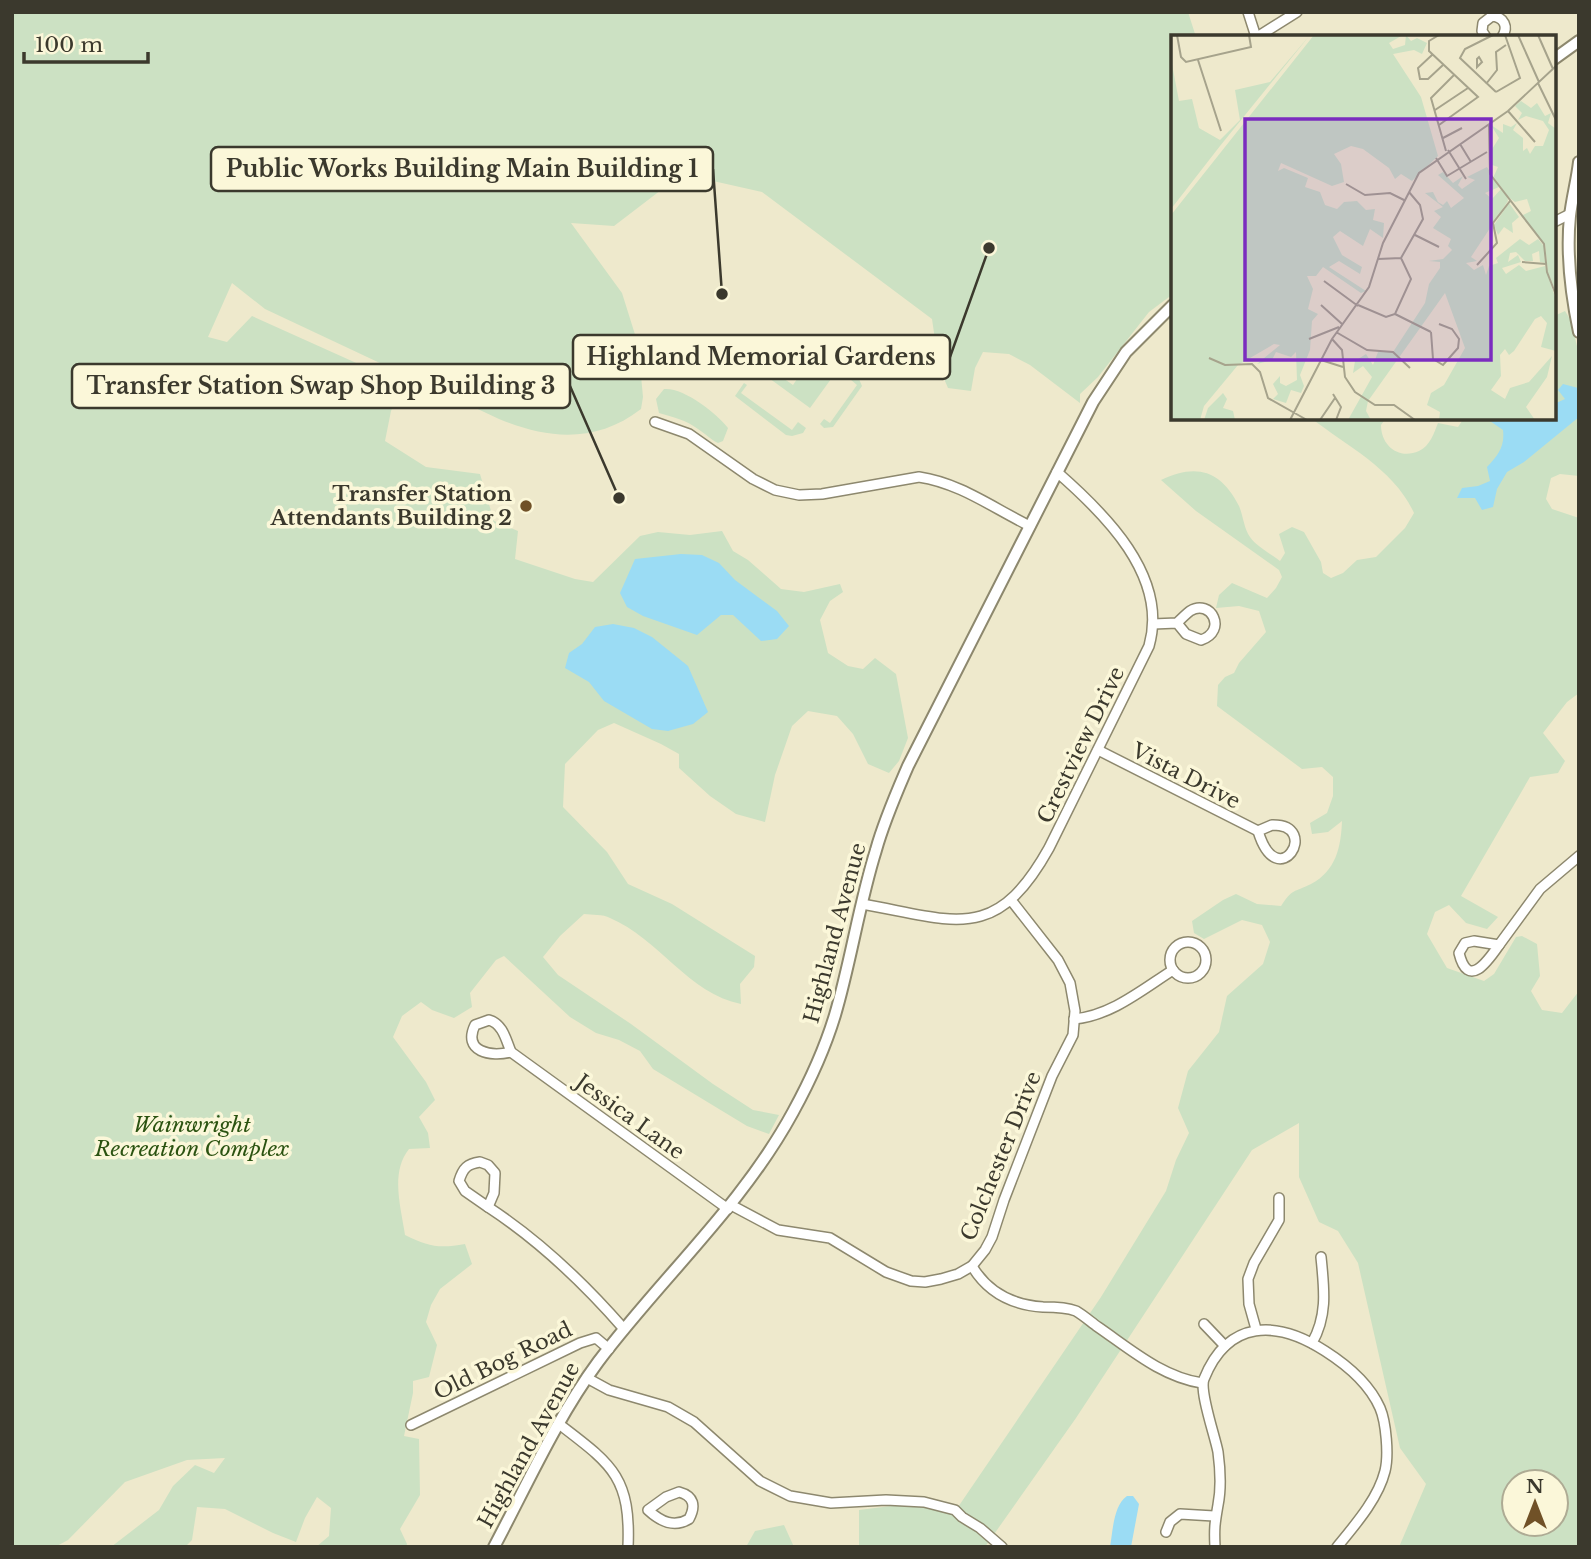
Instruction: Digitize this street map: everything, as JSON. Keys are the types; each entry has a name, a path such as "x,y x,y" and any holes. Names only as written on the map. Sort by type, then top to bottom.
{"street":[{"path":"1248,12 1256,35"},
{"path":"1260,35 1297,12"},
{"path":"1485,35 1483,23 1492,16 1505,23 1503,35"},
{"path":"1556,58 1579,41"},
{"path":"1579,162 1570,214 1569,267 1579,332"},
{"path":"1556,221 1570,214"},
{"name":"Highland Avenue","path":"494,1547 559,1424 587,1378 624,1329 730,1207 777,1139 817,1062 836,1012 876,850 893,800 1093,402 1126,352 1171,306"},
{"path":"655,422 689,435 753,479 775,490 799,495 822,494 919,477 934,479 956,486 1030,526"},
{"name":"Crestview Drive","path":"862,904 952,921 980,917 1010,900 1036,872 1149,646 1153,624 1144,581 1124,540 1097,508 1056,472"},
{"path":"1153,624 1177,623"},
{"name":"Vista Drive","path":"1098,750 1258,831"},
{"path":"1272,825 1287,827 1293,833 1296,843 1293,852 1287,858 1271,856 1266,851 1258,831 1272,825"},
{"path":"1499,945 1539,889 1579,856"},
{"name":"Colchester Drive","path":"766,1223 778,1230 830,1238 886,1272 911,1281 942,1279 972,1266 985,1250 1052,1076 1073,1035 1070,983 1035,930 1010,900"},
{"path":"1187,943 1203,950 1205,967 1198,975 1187,978 1173,970 1170,958 1176,947 1187,943"},
{"path":"1074,1019 1106,1012 1173,970"},
{"name":"Jessica Lane","path":"511,1052 500,1055 478,1049 472,1043 471,1033 475,1025 481,1021 495,1022 501,1028 511,1052 730,1207 766,1223"},
{"path":"488,1207 494,1193 495,1173 488,1165 472,1163 463,1168 459,1181 465,1191 488,1207 516,1225 550,1253 595,1296 624,1329"},
{"path":"1256,1329 1249,1304 1248,1279 1254,1262 1279,1220 1279,1198"},
{"path":"1312,1343 1321,1326 1324,1308 1321,1257"},
{"path":"972,1266 996,1294 1010,1301 1074,1311 1154,1365 1182,1380 1202,1382"},
{"path":"1204,1324 1225,1346"},
{"path":"1215,1547 1214,1516 1219,1504 1218,1453 1202,1382 1214,1359 1225,1346 1256,1329 1290,1332 1312,1343 1340,1361 1364,1383 1380,1408 1385,1428 1386,1468 1380,1486 1337,1547"},
{"name":"Old Bog Road","path":"411,1425 580,1343 596,1338 609,1349"},
{"path":"587,1378 609,1390 668,1407 694,1422 760,1481 790,1496 831,1503 886,1500 924,1502 956,1510 1002,1547"},
{"path":"559,1424 596,1451 617,1478 628,1509 628,1547"},
{"path":"628,1509 648,1510 662,1520 675,1524 690,1519 694,1510 692,1500 679,1492 666,1497 648,1510"},
{"path":"1166,1532 1170,1522 1180,1514 1214,1516"}],"green space":[{"name":"Wainwright Recreation Complex","path":"12,12 1188,12 1195,35 1171,35 1171,296 1149,312 1098,377 1080,394 1080,403 1030,365 1009,354 983,352 975,368 971,391 948,388 939,367 932,319 762,192 682,174 614,226 571,223 622,293 638,344 643,397 641,409 607,428 590,433 554,434 499,419 265,309 232,283 208,337 227,342 252,316 403,384 391,411 385,441 426,467 480,474 494,521 518,531 515,559 575,579 593,582 640,536 658,532 690,535 722,531 733,551 748,560 781,589 804,592 840,584 843,592 830,601 820,620 828,653 848,666 863,669 875,658 896,674 908,738 899,761 889,773 868,764 853,734 837,716 808,711 792,726 775,775 765,822 736,814 710,796 679,768 679,754 614,723 598,730 565,764 563,807 607,852 628,884 672,904 755,956 754,967 740,984 741,1004 705,989 627,927 601,915 584,914 560,936 543,957 558,975 713,1084 753,1110 779,1115 769,1134 747,1126 653,1069 640,1051 619,1040 596,1033 570,1017 504,956 496,960 470,993 472,1007 454,1018 432,1010 421,1002 402,1016 393,1037 426,1082 435,1100 419,1117 428,1133 430,1148 409,1149 400,1169 398,1190 405,1235 434,1246 465,1244 472,1264 440,1289 426,1322 437,1345 429,1377 413,1381 404,1436 419,1439 420,1495 400,1529 406,1547 316,1547 329,1536 331,1508 317,1497 296,1542 225,1509 197,1507 192,1540 185,1547 111,1547 159,1510 173,1486 195,1465 214,1473 225,1458 187,1460 125,1482 68,1540 55,1547 12,1547"},
{"path":"1565,311 1579,353 1579,476 1560,474 1551,478 1546,499 1552,509 1579,518 1579,693 1567,702 1543,733 1565,761 1558,773 1530,777 1461,896 1498,917 1487,929 1466,923 1449,905 1435,912 1427,934 1447,968 1484,981 1494,974 1516,937 1522,936 1537,944 1540,976 1531,991 1542,1010 1562,1013 1579,991 1579,1547 1399,1547 1426,1484 1400,1448 1358,1263 1338,1231 1319,1222 1299,1177 1299,1123 1252,1150 1076,1418 985,1547 859,1547 859,1510 907,1504 956,1510 1101,1297 1166,1191 1176,1160 1189,1133 1178,1108 1188,1071 1219,1032 1227,996 1263,964 1270,942 1262,925 1242,920 1204,939 1194,933 1192,921 1236,894 1257,904 1281,906 1291,894 1319,879 1336,857 1342,821 1328,832 1312,834 1310,823 1327,813 1333,796 1333,777 1322,767 1302,769 1217,706 1218,685 1225,677 1234,673 1239,663 1266,632 1259,611 1239,606 1216,608 1219,595 1232,583 1267,598 1282,577 1279,570 1196,511 1161,480 1196,471 1216,477 1232,494 1248,534 1260,547 1280,561 1285,553 1279,534 1292,527 1304,532 1321,562 1323,573 1331,578 1343,573 1357,560 1376,557 1405,528 1414,513 1405,497 1382,471 1314,420 1385,420 1381,425 1384,439 1392,449 1405,454 1419,451 1426,446 1438,423 1458,427 1463,420 1556,420 1556,315"},
{"path":"811,358 831,373 837,366 839,368 810,408 755,368 760,362 793,385"},
{"path":"850,379 859,379 862,386 833,427 824,428 820,424 824,419 830,423 857,385"},
{"path":"744,383 747,385 741,393 792,430 798,422 806,428 803,433 786,435 735,396"},
{"path":"664,389 672,389 690,397 716,415 728,428 723,441 718,443 689,423 659,413 656,399"},
{"path":"784,1525 794,1547 746,1547 755,1531"}],"water":[{"path":"1563,384 1578,388 1579,417 1524,462 1507,472 1497,489 1493,507 1482,510 1475,498 1457,498 1462,488 1490,481 1487,467 1500,450 1503,430 1490,420 1556,420 1556,403 1565,399 1558,390"},
{"path":"681,554 702,555 719,563 735,580 777,611 789,626 777,639 761,641 733,615 721,615 697,635 643,616 627,607 620,593 635,559"},
{"path":"613,624 634,628 652,637 688,666 708,712 693,724 668,731 652,729 604,701 589,682 565,668 569,653 582,644 595,627"},
{"path":"1127,1496 1133,1496 1139,1504 1131,1547 1110,1547 1116,1512"}],"place":[{"name":"Highland Memorial Gardens","path":"989,248"},
{"name":"Public Works Building Main Building 1","path":"722,294"},
{"name":"Transfer Station Swap Shop Building 3","path":"619,498"},
{"name":"Transfer Station Attendants Building 2","path":"526,506"}]}
